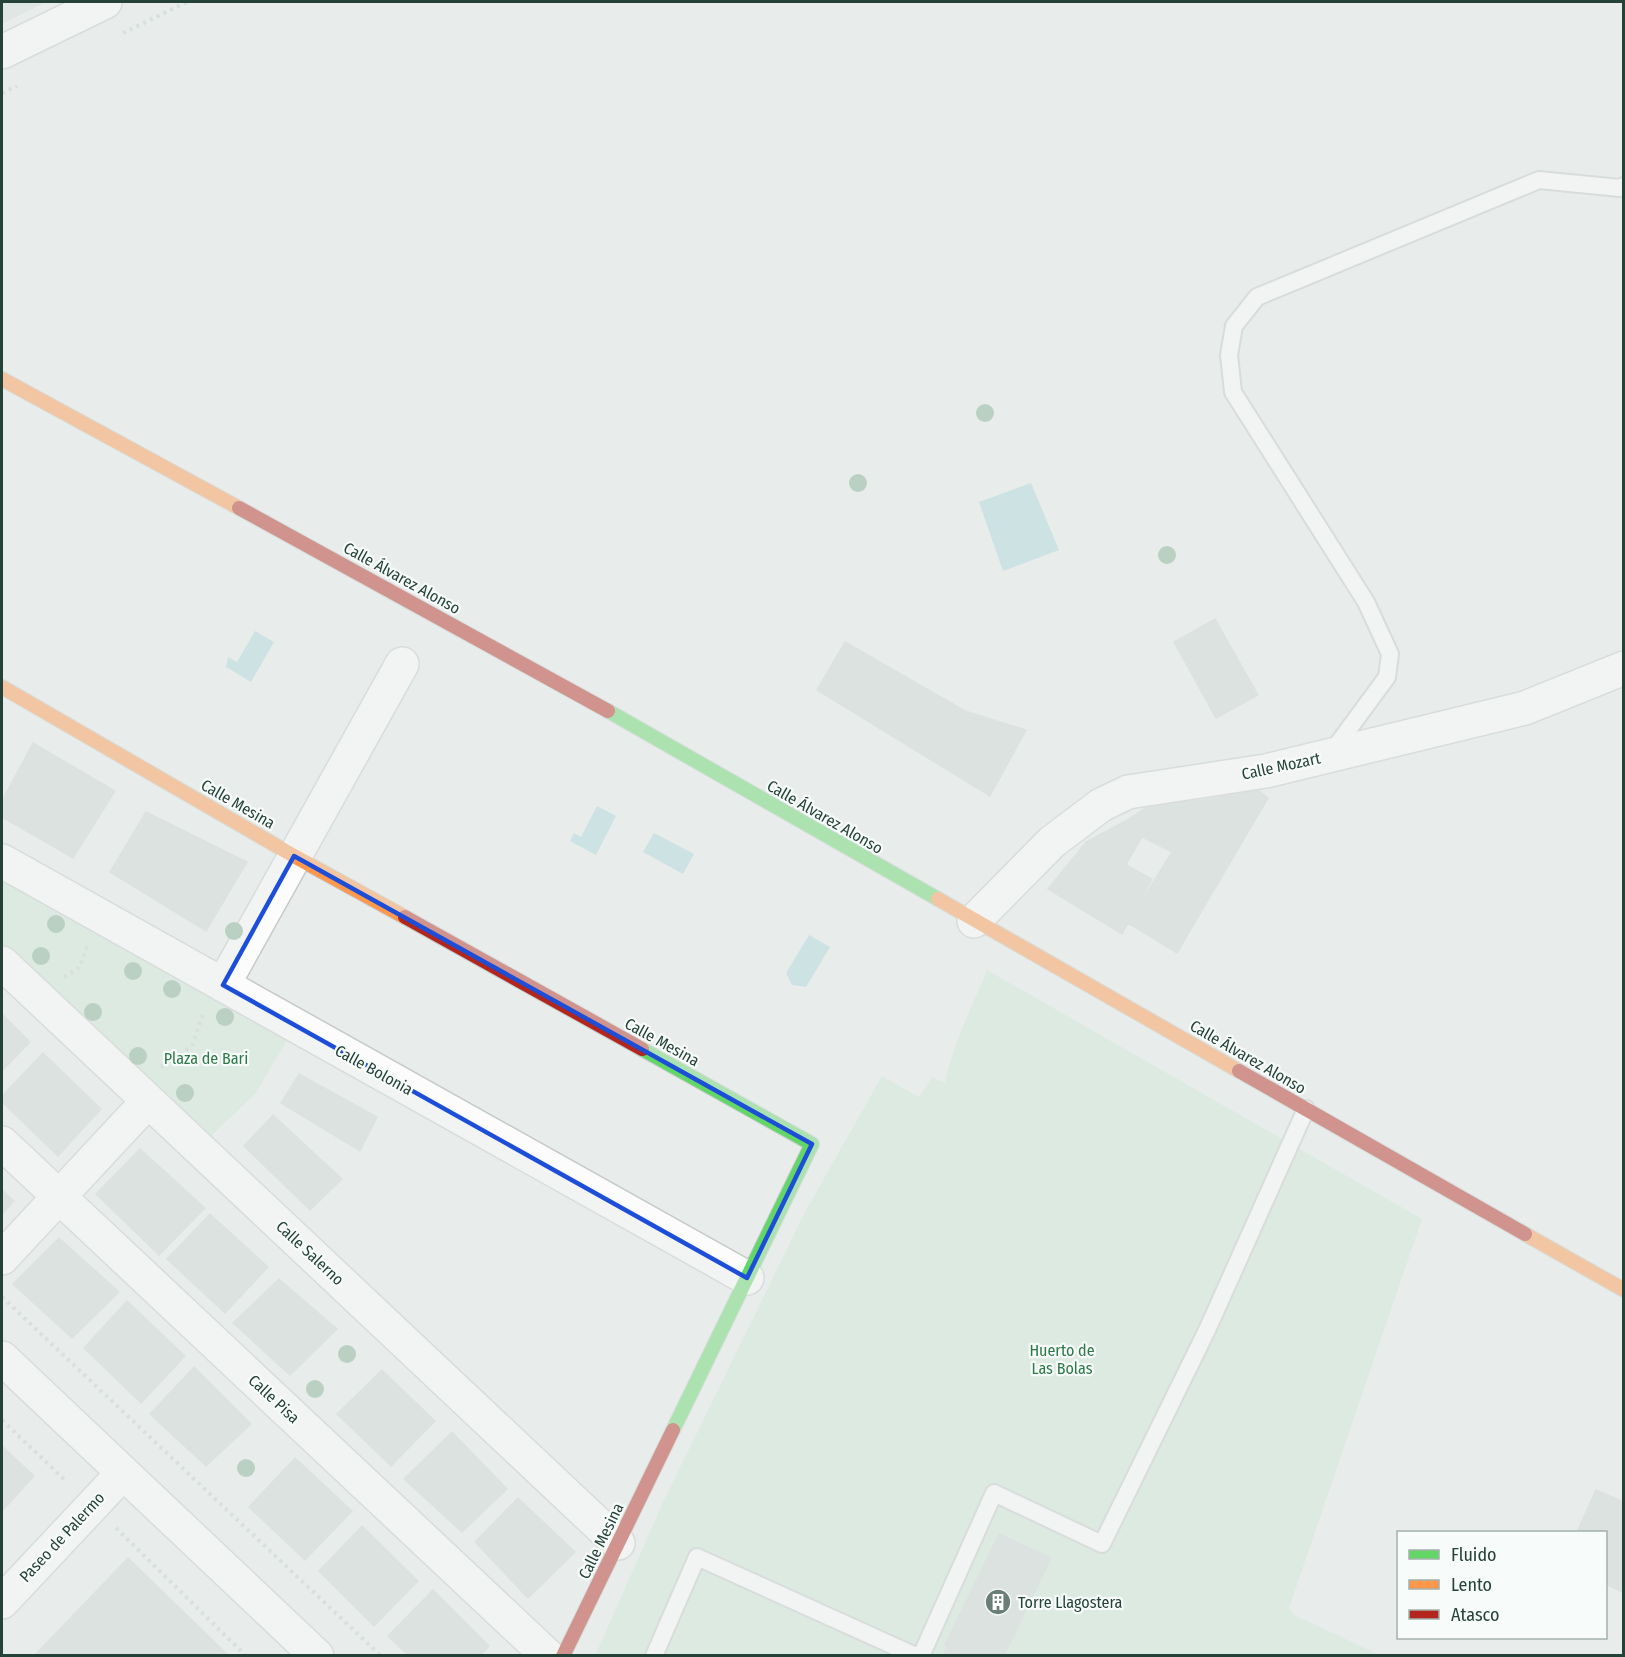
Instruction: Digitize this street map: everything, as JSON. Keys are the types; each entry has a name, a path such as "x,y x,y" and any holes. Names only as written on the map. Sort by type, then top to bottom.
{"main road":[{"name":"Calle Álvarez Alonso","path":"3,379 438,617 1623,1290"},
{"name":"Calle Mesina","path":"2,687 294,856 812,1144 563,1656"}],"street":[{"path":"2,52 105,2"},
{"path":"223,985 402,664"},
{"name":"Calle Mozart","path":"974,921 1052,842 1101,805 1128,792 1266,771 1525,708 1623,668"},
{"name":"Calle Bolonia","path":"2,861 747,1278"},
{"name":"Calle Salerno","path":"2,963 618,1543"},
{"path":"2,1258 148,1101"},
{"name":"Calle Pisa","path":"2,1143 548,1656"},
{"path":"2,1358 317,1656"},
{"name":"Paseo de Palermo","path":"2,1602 123,1473"}],"lane":[{"path":"1329,756 1388,676 1390,654 1366,602 1233,392 1229,355 1234,326 1257,297 1539,180 1620,188 1623,186"},
{"path":"921,1656 994,1493 1102,1544 1208,1328 1306,1109"},
{"path":"654,1656 697,1557 916,1656"}],"path":[{"path":"36,995 80,967 96,914"},
{"path":"148,1101 154,1070 192,1046 207,1003 223,985"},
{"path":"2,1297 381,1656"},
{"path":"2,1420 246,1656"}],"highlighted area":[{"path":"294,856 812,1144 747,1278 223,985"}],"shaded area":[{"path":"2,2 46,2 2,24"}],"green space":[{"name":"Plaza de Bari","path":"2,872 287,1040 256,1093 209,1138 2,944"},
{"name":"Huerto de Las Bolas","path":"987,970 1422,1219 1289,1608 1294,1615 1380,1655 595,1656 665,1498 805,1212 882,1076 919,1097 932,1077 945,1083 958,1040"}],"water":[{"path":"1031,483 1059,550 1003,571 979,502"},
{"path":"255,631 274,642 251,682 226,667 228,657 237,662"},
{"path":"597,806 616,816 596,855 570,841 574,833 581,837"},
{"path":"654,833 694,854 683,874 643,852"},
{"path":"809,935 830,947 806,987 792,985 786,973"}],"building":[{"path":"1215,619 1258,695 1216,718 1174,642"},
{"path":"845,642 965,711 1026,730 990,796 817,690"},
{"path":"33,743 115,791 73,858 2,817 2,801"},
{"path":"1258,790 1268,798 1177,953 1128,923 1204,800"},
{"path":"1204,800 1172,852 1142,837 1129,819 1150,805"},
{"path":"146,812 247,862 206,931 110,872"},
{"path":"1129,819 1142,837 1126,865 1152,879 1122,934 1048,889 1086,842"},
{"path":"2,1014 30,1042 2,1071"},
{"path":"43,1053 101,1109 58,1156 2,1102 2,1096"},
{"path":"299,1074 377,1117 360,1151 281,1103"},
{"path":"273,1115 342,1179 310,1210 244,1146"},
{"path":"140,1149 205,1208 159,1255 96,1194"},
{"path":"2,1190 14,1201 2,1214"},
{"path":"210,1214 268,1267 225,1313 167,1259"},
{"path":"59,1238 119,1292 72,1338 13,1284"},
{"path":"279,1279 337,1329 290,1375 233,1323"},
{"path":"127,1301 185,1356 141,1403 84,1348"},
{"path":"194,1367 251,1424 206,1466 150,1414"},
{"path":"382,1370 435,1421 391,1466 337,1414"},
{"path":"452,1432 507,1489 462,1532 404,1479"},
{"path":"2,1446 34,1476 2,1511"},
{"path":"295,1458 352,1511 305,1560 249,1507"},
{"path":"1596,1490 1624,1502 1624,1538 1593,1525 1590,1531 1577,1531"},
{"path":"518,1498 575,1552 528,1598 475,1542"},
{"path":"1593,1525 1624,1538 1624,1554 1610,1586 1607,1584 1607,1531 1590,1531"},
{"path":"362,1526 418,1581 374,1626 319,1571"},
{"name":"Torre Llagostera","path":"999,1534 1051,1558 1004,1656 968,1656 945,1645"},
{"path":"1624,1554 1624,1593 1610,1586"},
{"path":"128,1558 229,1656 34,1656"},
{"path":"433,1590 489,1646 480,1656 409,1656 388,1636"},
{"path":"947,1646 968,1656 943,1656"}],"traffic: fast":[{"path":"608,711 938,899"},
{"path":"642,1049 812,1144 673,1430"}],"traffic: slow":[{"path":"2,379 239,508"},
{"path":"2,687 294,856 405,917"},
{"path":"938,899 1239,1071"},
{"path":"1525,1234 1624,1290"}],"traffic: jam":[{"path":"239,508 608,711"},
{"path":"405,917 642,1049"},
{"path":"1239,1071 1525,1234"},
{"path":"563,1656 673,1430"}],"place":[{"name":"Torre Llagostera","path":"998,1602"}]}
